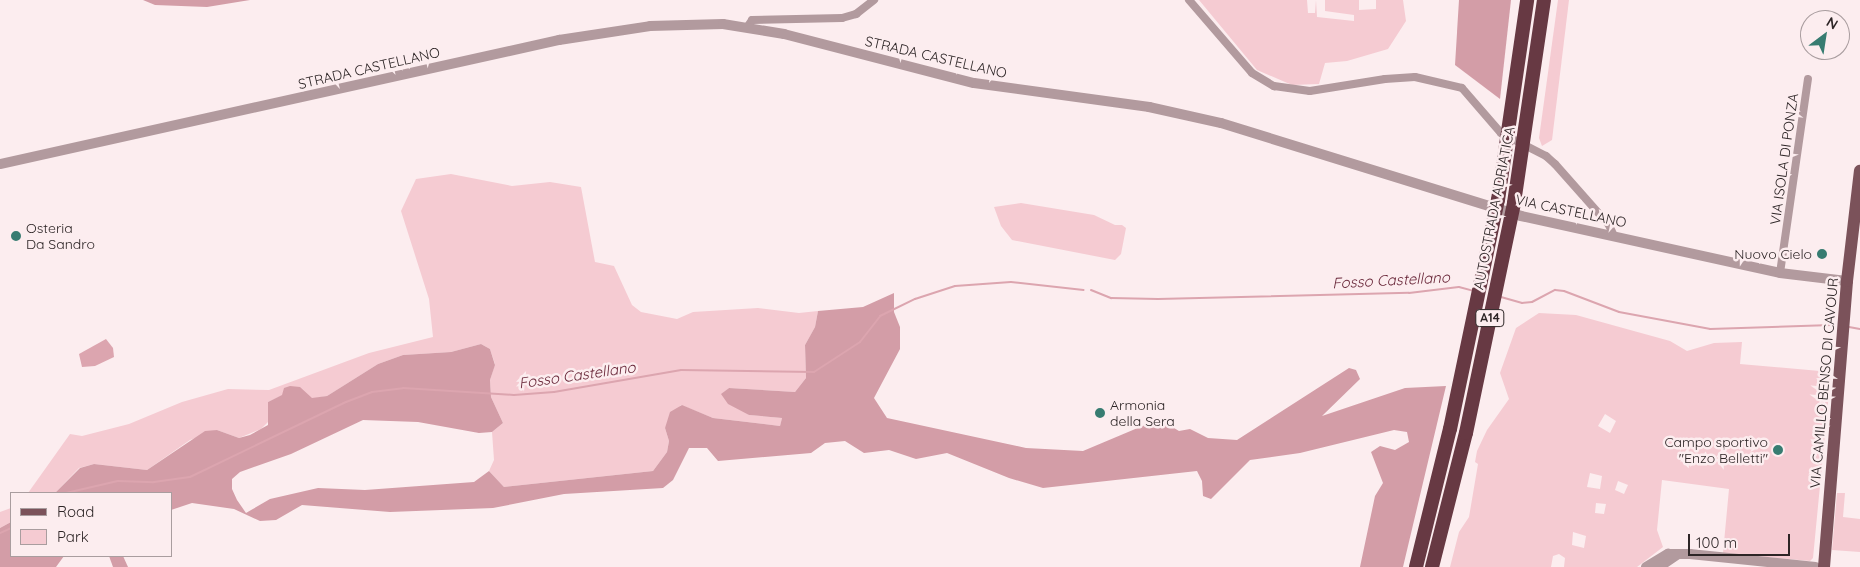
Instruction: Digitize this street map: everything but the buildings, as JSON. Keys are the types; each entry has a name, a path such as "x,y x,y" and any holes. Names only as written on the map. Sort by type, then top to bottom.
{"highway":[{"name":"AUTOSTRADA ADRIATICA","path":"1416,567 1450,429 1498,200 1527,0"},
{"name":"AUTOSTRADA ADRIATICA","path":"1432,567 1466,433 1514,203 1544,0"}],"main road":[{"name":"VIA CAMILLO BENSO DI CAVOUR","path":"1824,567 1847,281 1860,171"}],"street":[{"name":"STRADA CASTELLANO","path":"748,26 752,20 842,18 856,14 874,0"},
{"path":"1190,0 1252,73 1274,86 1310,91 1385,79 1415,77 1462,88 1501,133 1550,160 1609,225 1613,234"},
{"name":"STRADA CASTELLANO","path":"0,164 559,40 650,26 688,23 748,26 974,83 1149,108"},
{"name":"VIA ISOLA DI PONZA","path":"1780,273 1808,79"},
{"name":"VIA CASTELLANO","path":"1149,108 1221,123 1521,216 1613,234 1780,273 1847,281"},
{"path":"1646,567 1668,554 1815,567"},
{"path":"1659,567 1678,554"}],"green space":[{"path":"1199,0 1307,0 1308,13 1315,13 1316,0 1317,17 1354,21 1354,15 1325,11 1325,0 1359,0 1359,10 1376,9 1376,0 1403,0 1406,21 1388,49 1347,61 1325,63 1319,84 1292,85 1257,70"},
{"path":"1558,0 1569,0 1552,140 1542,146 1539,138"},
{"path":"451,174 512,186 550,182 581,187 595,262 614,266 632,305 641,312 677,319 693,312 758,308 799,313 818,311 815,327 805,345 806,378 795,392 729,388 722,394 749,415 782,418 780,426 713,418 681,405 665,428 669,441 667,452 653,471 504,487 489,471 494,460 492,432 503,423 491,397 490,380 495,364 490,349 481,344 451,352 403,355 378,364 327,396 312,399 304,394 283,395 268,402 269,421 261,429 239,438 217,430 190,440 147,470 94,464 79,468 56,492 29,492 70,434 82,436 129,424 182,402 228,389 269,390 369,353 433,337 429,299 401,211 416,179"},
{"path":"1021,203 1094,215 1115,225 1122,225 1126,228 1121,254 1115,260 1012,240 1001,226 994,207"},
{"path":"1539,313 1576,315 1670,341 1687,351 1714,343 1742,342 1740,364 1831,372 1813,558 1810,561 1723,553 1729,489 1662,480 1657,530 1663,547 1637,567 1564,567 1565,558 1559,554 1553,556 1551,567 1450,567 1459,532 1469,517 1478,464 1475,462 1477,451 1487,430 1509,399 1500,373 1516,328","holes":["1605,414 1616,421 1610,433 1598,426","1590,473 1602,476 1600,489 1587,487","1618,481 1628,485 1624,494 1615,490","1596,503 1606,504 1604,514 1595,513","1573,532 1586,536 1584,548 1572,545"]},
{"path":"1837,493 1845,493 1843,517 1860,519 1860,552 1832,550"},
{"path":"10,508 10,523 0,528 0,512"}],"shaded area":[{"path":"143,0 250,0 207,7 155,5"},
{"path":"1459,0 1511,0 1500,99 1455,65"},
{"path":"894,293 894,312 900,327 900,349 874,398 887,418 1026,448 1083,451 1159,419 1179,431 1190,429 1208,438 1237,440 1349,368 1356,370 1360,379 1322,416 1405,388 1446,386 1403,567 1360,567 1375,496 1383,483 1371,452 1380,446 1395,450 1409,442 1407,432 1394,430 1300,453 1250,460 1211,499 1203,496 1202,481 1197,471 1043,488 1009,478 947,453 916,459 889,450 864,453 845,441 825,443 811,453 718,461 707,448 689,448 673,480 663,488 564,494 493,508 390,512 302,505 276,520 260,521 234,509 192,503 172,510 172,492 56,492 80,468 94,464 147,470 205,431 217,430 239,438 250,435 268,425 268,402 282,395 284,388 290,386 300,387 312,398 327,396 378,364 403,355 451,352 481,344 490,349 495,365 490,380 491,397 503,423 492,432 479,433 418,422 363,420 291,454 240,472 232,479 232,489 237,500 246,513 270,499 318,488 365,490 474,482 489,471 504,487 653,471 667,452 669,441 665,428 670,412 682,405 713,418 780,426 782,418 749,415 728,404 721,394 729,388 795,392 806,378 805,345 815,327 818,311 863,307"},
{"path":"106,339 113,348 114,357 95,366 82,367 79,354"},
{"path":"10,523 10,557 63,557 56,567 0,567 0,528"},
{"path":"109,557 123,557 128,567 113,567"}],"waterway":[{"name":"Fosso Castellano","path":"70,492 118,481 154,482 190,477 346,402 372,392 403,388 514,395 554,392 681,370 814,372 860,342 880,316 915,299 955,286 1011,282 1084,290"},
{"name":"Fosso Castellano","path":"1091,290 1111,298 1158,299 1409,293 1459,287 1474,291"},
{"name":"Fosso Castellano","path":"1501,297 1522,303 1532,302 1555,290 1564,291 1619,312 1710,329 1832,325"},
{"name":"Fosso Castellano","path":"1849,327 1860,329"},
{"name":"Fosso Castellano","path":"0,533 10,528"}],"place":[{"name":"Osteria Da Sandro","path":"16,236"},
{"name":"Nuovo Cielo","path":"1822,254"},
{"name":"Armonia della Sera","path":"1100,413"},
{"name":"Campo sportivo \"Enzo Belletti\"","path":"1778,450"}]}
